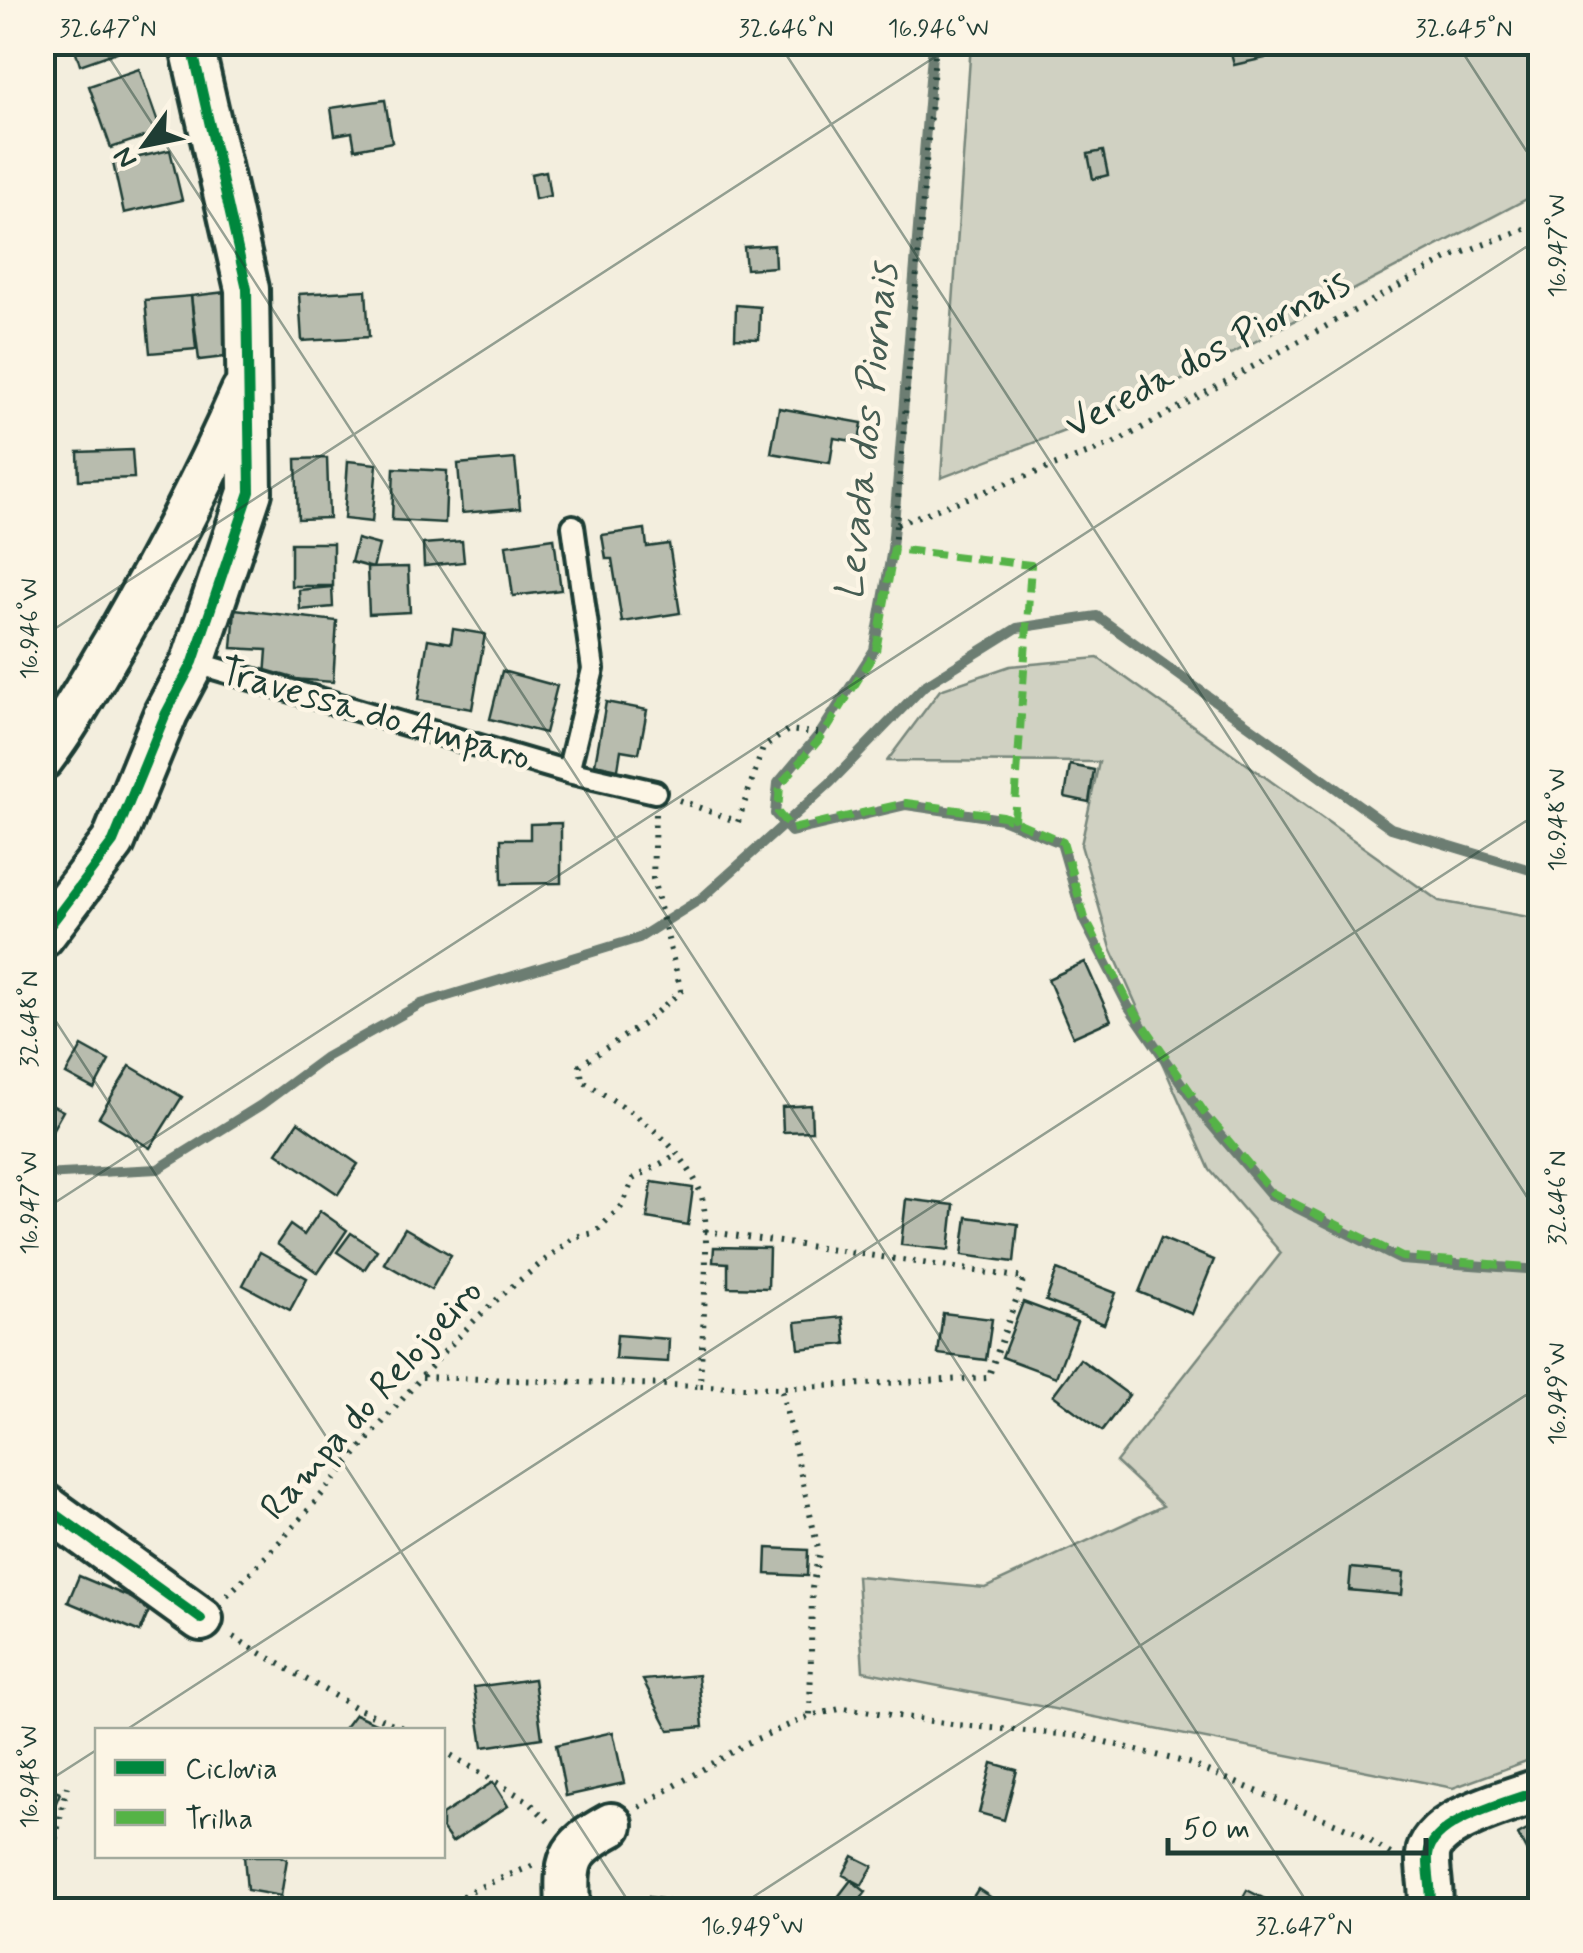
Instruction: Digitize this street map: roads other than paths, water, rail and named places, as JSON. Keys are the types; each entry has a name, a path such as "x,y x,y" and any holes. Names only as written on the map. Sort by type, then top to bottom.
{"street":[{"name":"Travessa do Amparo","path":"192,42 247,290 250,492 194,662"},
{"path":"42,758 65,728 147,587 222,442 249,378"},
{"path":"42,936 113,842 166,712 194,662"},
{"path":"42,1504 201,1619"},
{"path":"1430,1895 1428,1852 1434,1839 1449,1825 1540,1790"},
{"path":"568,1910 566,1866 576,1848 611,1825"}],"lane":[{"path":"568,772 593,668 573,526"},
{"name":"Travessa do Amparo","path":"194,662 568,772 655,792"}],"waterway":[{"name":"Levada dos Piornais","path":"933,42 892,549 874,650 821,732 778,783 775,814 791,832 906,805 1002,819 1061,843 1083,919 1128,1006 1203,1115 1271,1195 1401,1260 1540,1270"},
{"path":"42,1175 158,1169 261,1105 326,1057 421,1004 639,938 702,898 830,783 924,686 1017,628 1097,616 1391,828 1540,873"}]}
